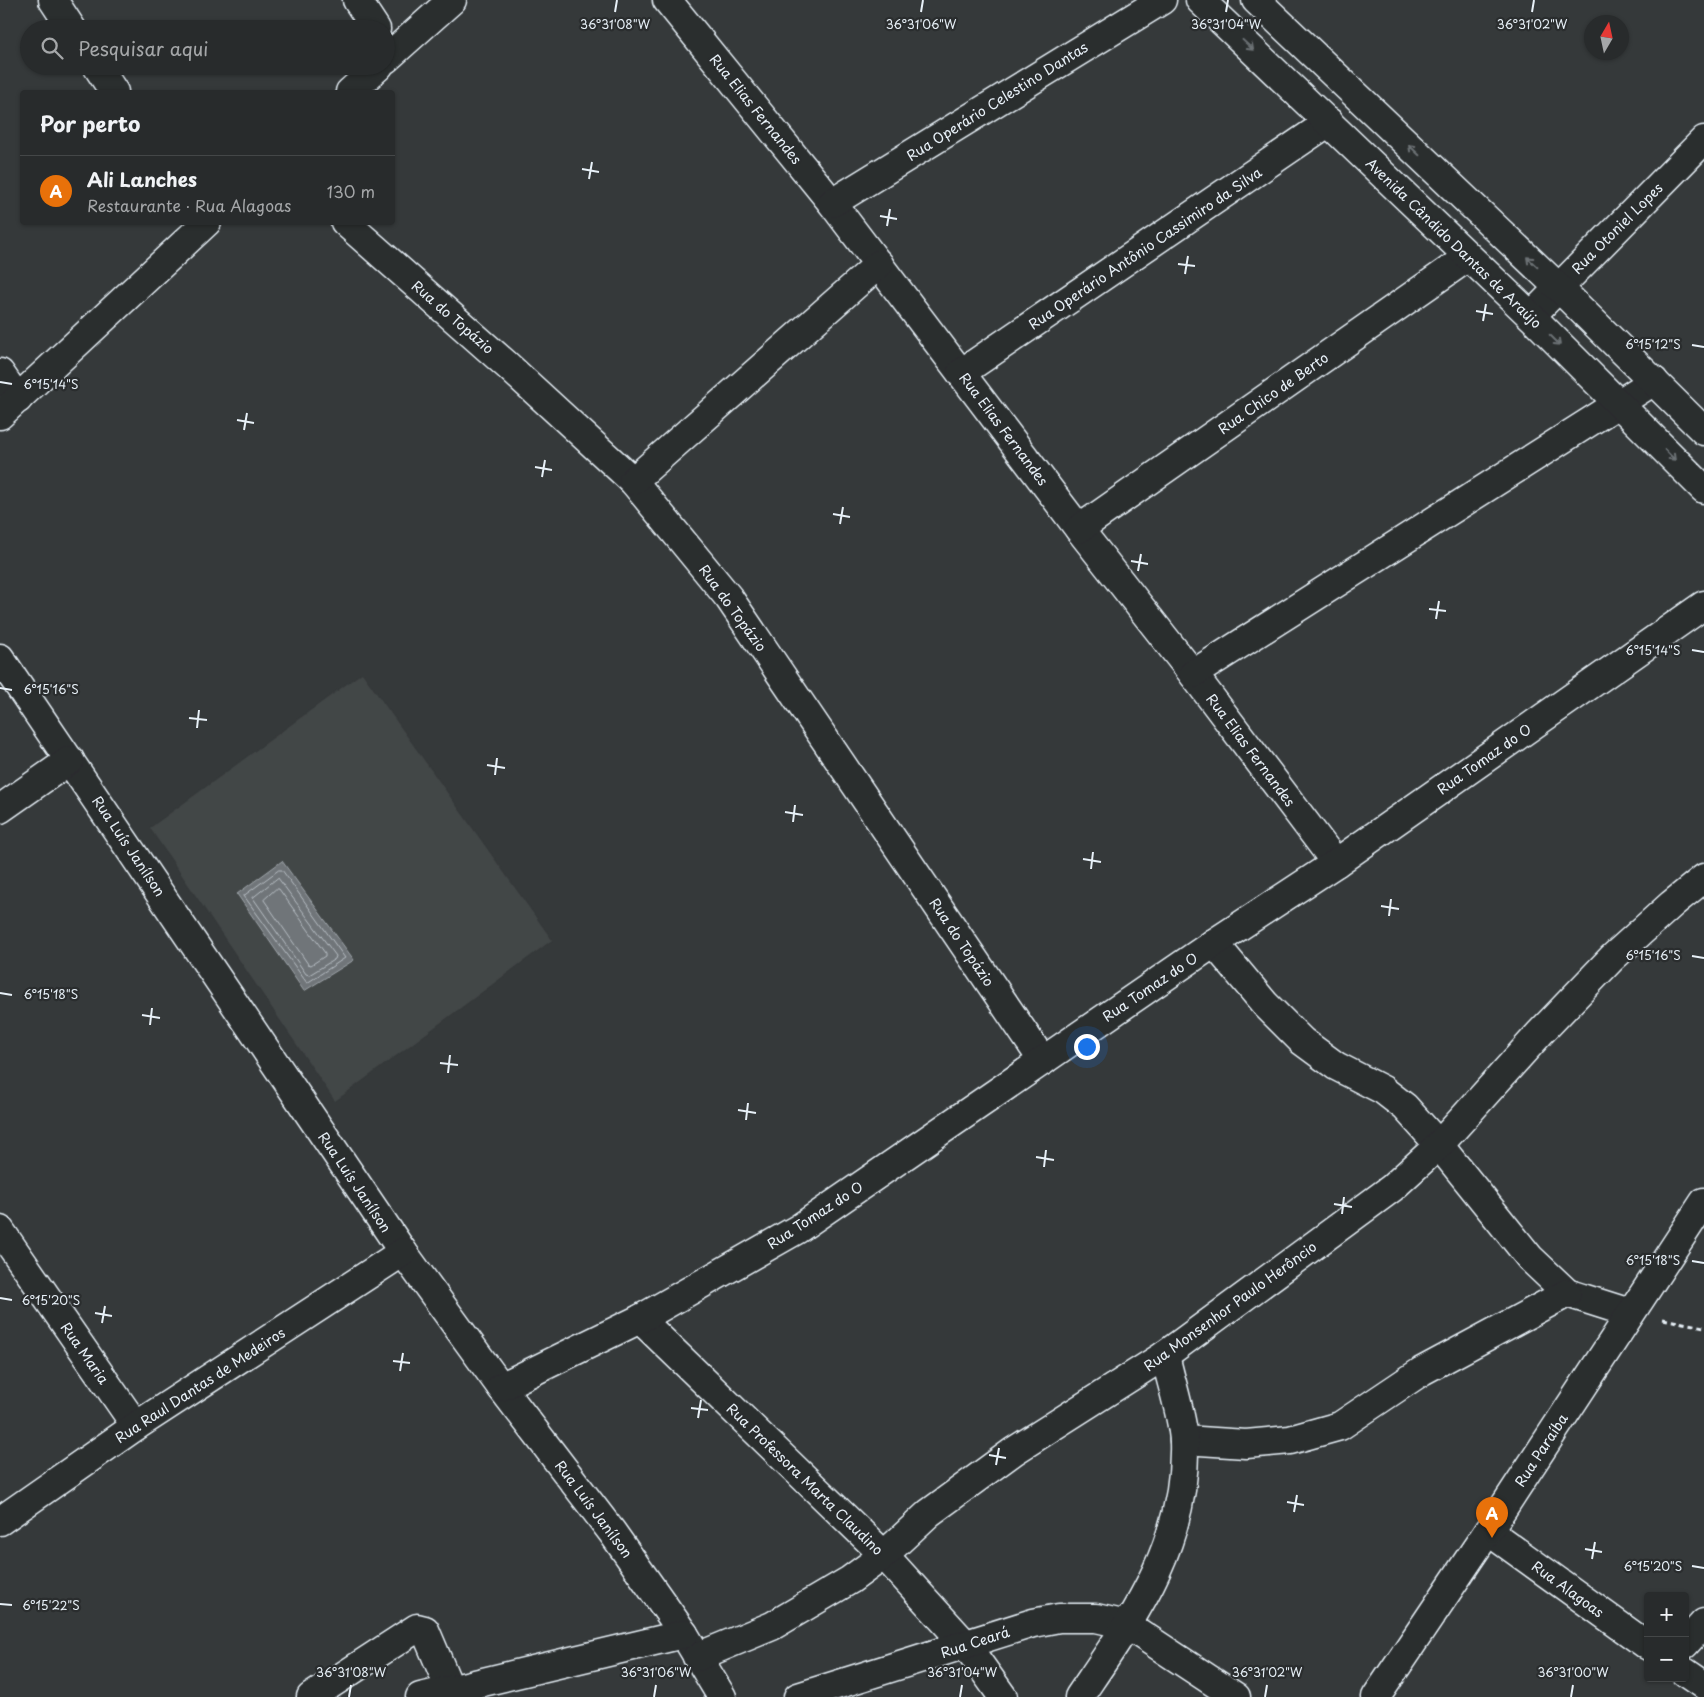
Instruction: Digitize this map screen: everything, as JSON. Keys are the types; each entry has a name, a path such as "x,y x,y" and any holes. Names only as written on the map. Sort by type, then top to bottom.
{"street":[{"path":"52,0 66,20"},
{"path":"357,0 370,20"},
{"path":"395,48 452,0"},
{"name":"Rua Elias Fernandes","path":"667,0 832,203 1336,863"},
{"name":"Rua Operário Celestino Dantas","path":"832,203 1162,0"},
{"name":"Avenida Cândido Dantas de Araújo","path":"1200,0 1531,316 1704,489"},
{"path":"1256,0 1558,288 1704,431"},
{"path":"102,75 113,90"},
{"path":"352,90 367,75"},
{"name":"Rua Operário Antônio Cassimiro da Silva","path":"961,373 1329,122"},
{"name":"Rua Otoniel Lopes","path":"1531,316 1704,140"},
{"path":"0,373 9,407 202,225"},
{"name":"Rua do Topázio","path":"348,225 508,366 633,481 729,598 1043,1061"},
{"name":"Rua Chico de Berto","path":"1079,528 1468,257"},
{"path":"633,481 879,264"},
{"path":"1193,674 1654,381"},
{"name":"Rua Tomaz do O","path":"501,1387 640,1319 798,1229 1214,943 1336,863 1704,605"},
{"name":"Rua Luís Janílson","path":"0,658 402,1252 501,1387 612,1532 684,1634 722,1697"},
{"path":"0,809 70,760"},
{"name":"Rua Monsenhor Paulo Herôncio","path":"698,1657 772,1626 850,1580 884,1555 929,1513 1014,1451 1165,1356 1392,1188 1439,1145 1612,958 1704,878"},
{"path":"1214,943 1264,1004 1302,1041 1336,1066 1383,1090 1405,1107 1439,1145 1530,1258 1567,1293 1630,1313"},
{"name":"Rua Paraíba","path":"1376,1697 1488,1532 1704,1202"},
{"name":"Rua Maria","path":"0,1230 136,1426"},
{"name":"Rua Raul Dantas de Medeiros","path":"0,1521 136,1426 402,1252"},
{"path":"1184,1440 1246,1444 1281,1441 1340,1426 1422,1371 1567,1293"},
{"name":"Rua Professora Marta Claudino","path":"640,1319 884,1555 966,1645 1004,1697"},
{"path":"1078,1697 1127,1625 1166,1552 1180,1504 1184,1440 1165,1356"},
{"name":"Rua Alagoas","path":"1488,1532 1644,1643"},
{"name":"Rua Ceará","path":"798,1697 1033,1623 1060,1618 1096,1618 1127,1625"},
{"path":"1689,1639 1704,1622"},
{"path":"1127,1625 1236,1697"},
{"path":"311,1697 414,1630 421,1628 425,1630 450,1689"},
{"path":"420,1697 684,1634"},
{"path":"1689,1675 1704,1685"}],"path":[{"path":"1630,1313 1704,1326"}],"shaded area":[{"path":"362,673 552,940 335,1101 150,828"}],"water":[{"path":"282,861 354,960 304,991 237,894"}],"place":[{"name":"Ali Lanches","path":"1492,1538"}]}
